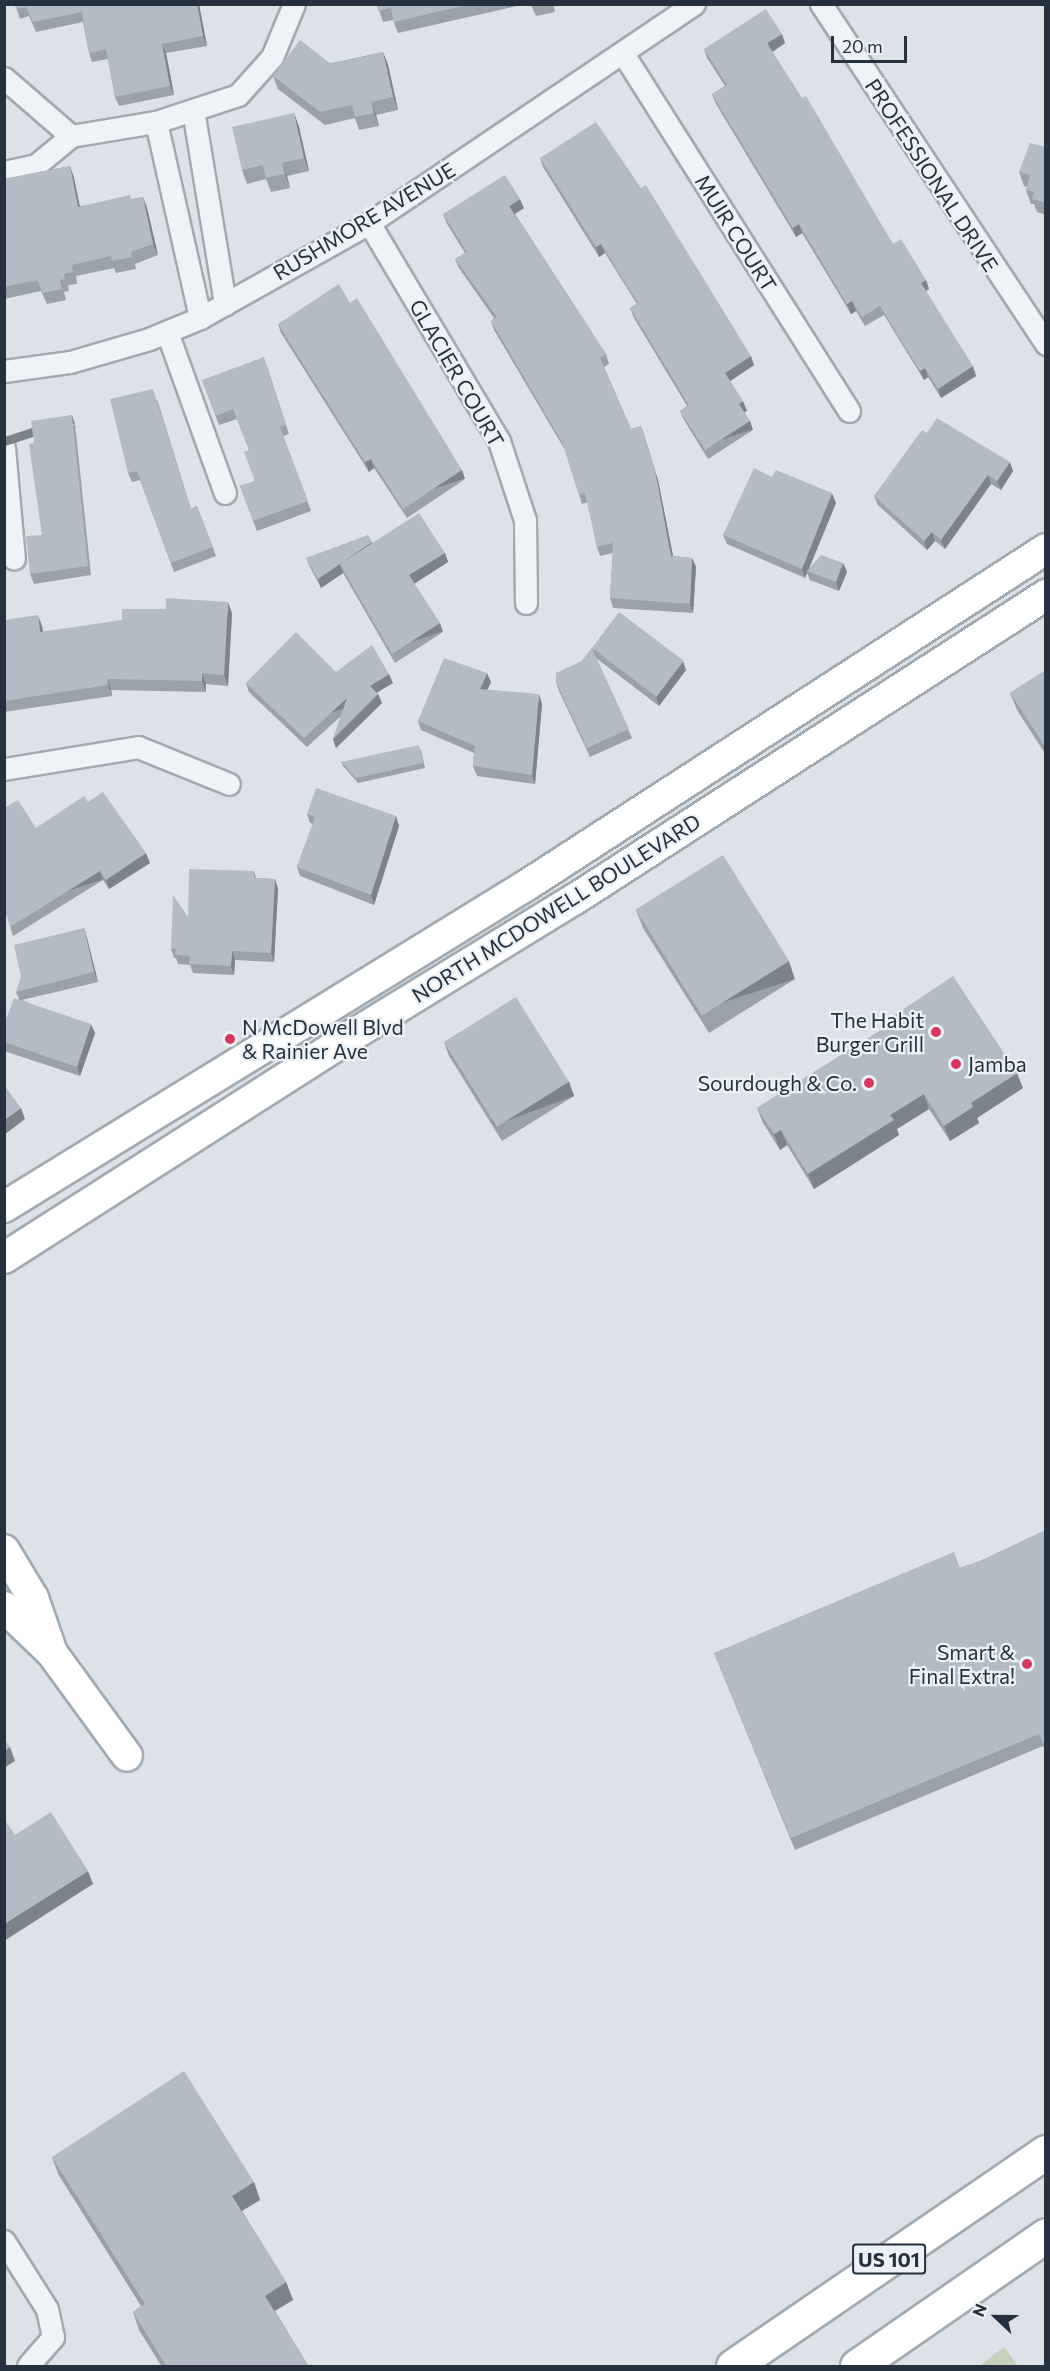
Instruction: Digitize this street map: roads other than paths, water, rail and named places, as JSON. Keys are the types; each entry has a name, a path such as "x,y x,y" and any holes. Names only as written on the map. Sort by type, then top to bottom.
{"highway":[{"name":"US 101","path":"733,2367 1046,2152"},
{"path":"857,2367 1046,2235"}],"main road":[{"name":"NORTH MCDOWELL BOULEVARD","path":"4,1207 527,885 1046,549"},
{"name":"NORTH MCDOWELL BOULEVARD","path":"4,1258 351,1036 583,894 1046,595"},
{"path":"4,1550 33,1598 52,1653"},
{"path":"4,1607 52,1653 127,1756"}],"street":[{"path":"4,172 36,165 71,136 156,122 238,95 272,57 294,4"},
{"name":"RUSHMORE AVENUE","path":"4,371 70,362 167,332 200,318 369,223 624,55 694,4"},
{"name":"PROFESSIONAL DRIVE","path":"821,4 1046,344"},
{"name":"MUIR COURT","path":"624,55 849,411"},
{"path":"5,80 71,136"},
{"path":"193,110 225,304"},
{"path":"156,122 200,318"},
{"name":"GLACIER COURT","path":"369,223 500,441 525,520 526,603"},
{"path":"167,332 225,493"},
{"path":"4,448 15,559"},
{"path":"4,769 138,747 229,784"},
{"path":"4,2241 47,2309 53,2337 28,2367"}],"place":[{"name":"The Habit Burger Grill","path":"936,1032"},
{"name":"N McDowell Blvd & Rainier Ave","path":"230,1039"},
{"name":"Jamba","path":"956,1064"},
{"name":"Sourdough & Co.","path":"869,1083"},
{"name":"Smart & Final Extra!","path":"1027,1664"}]}
